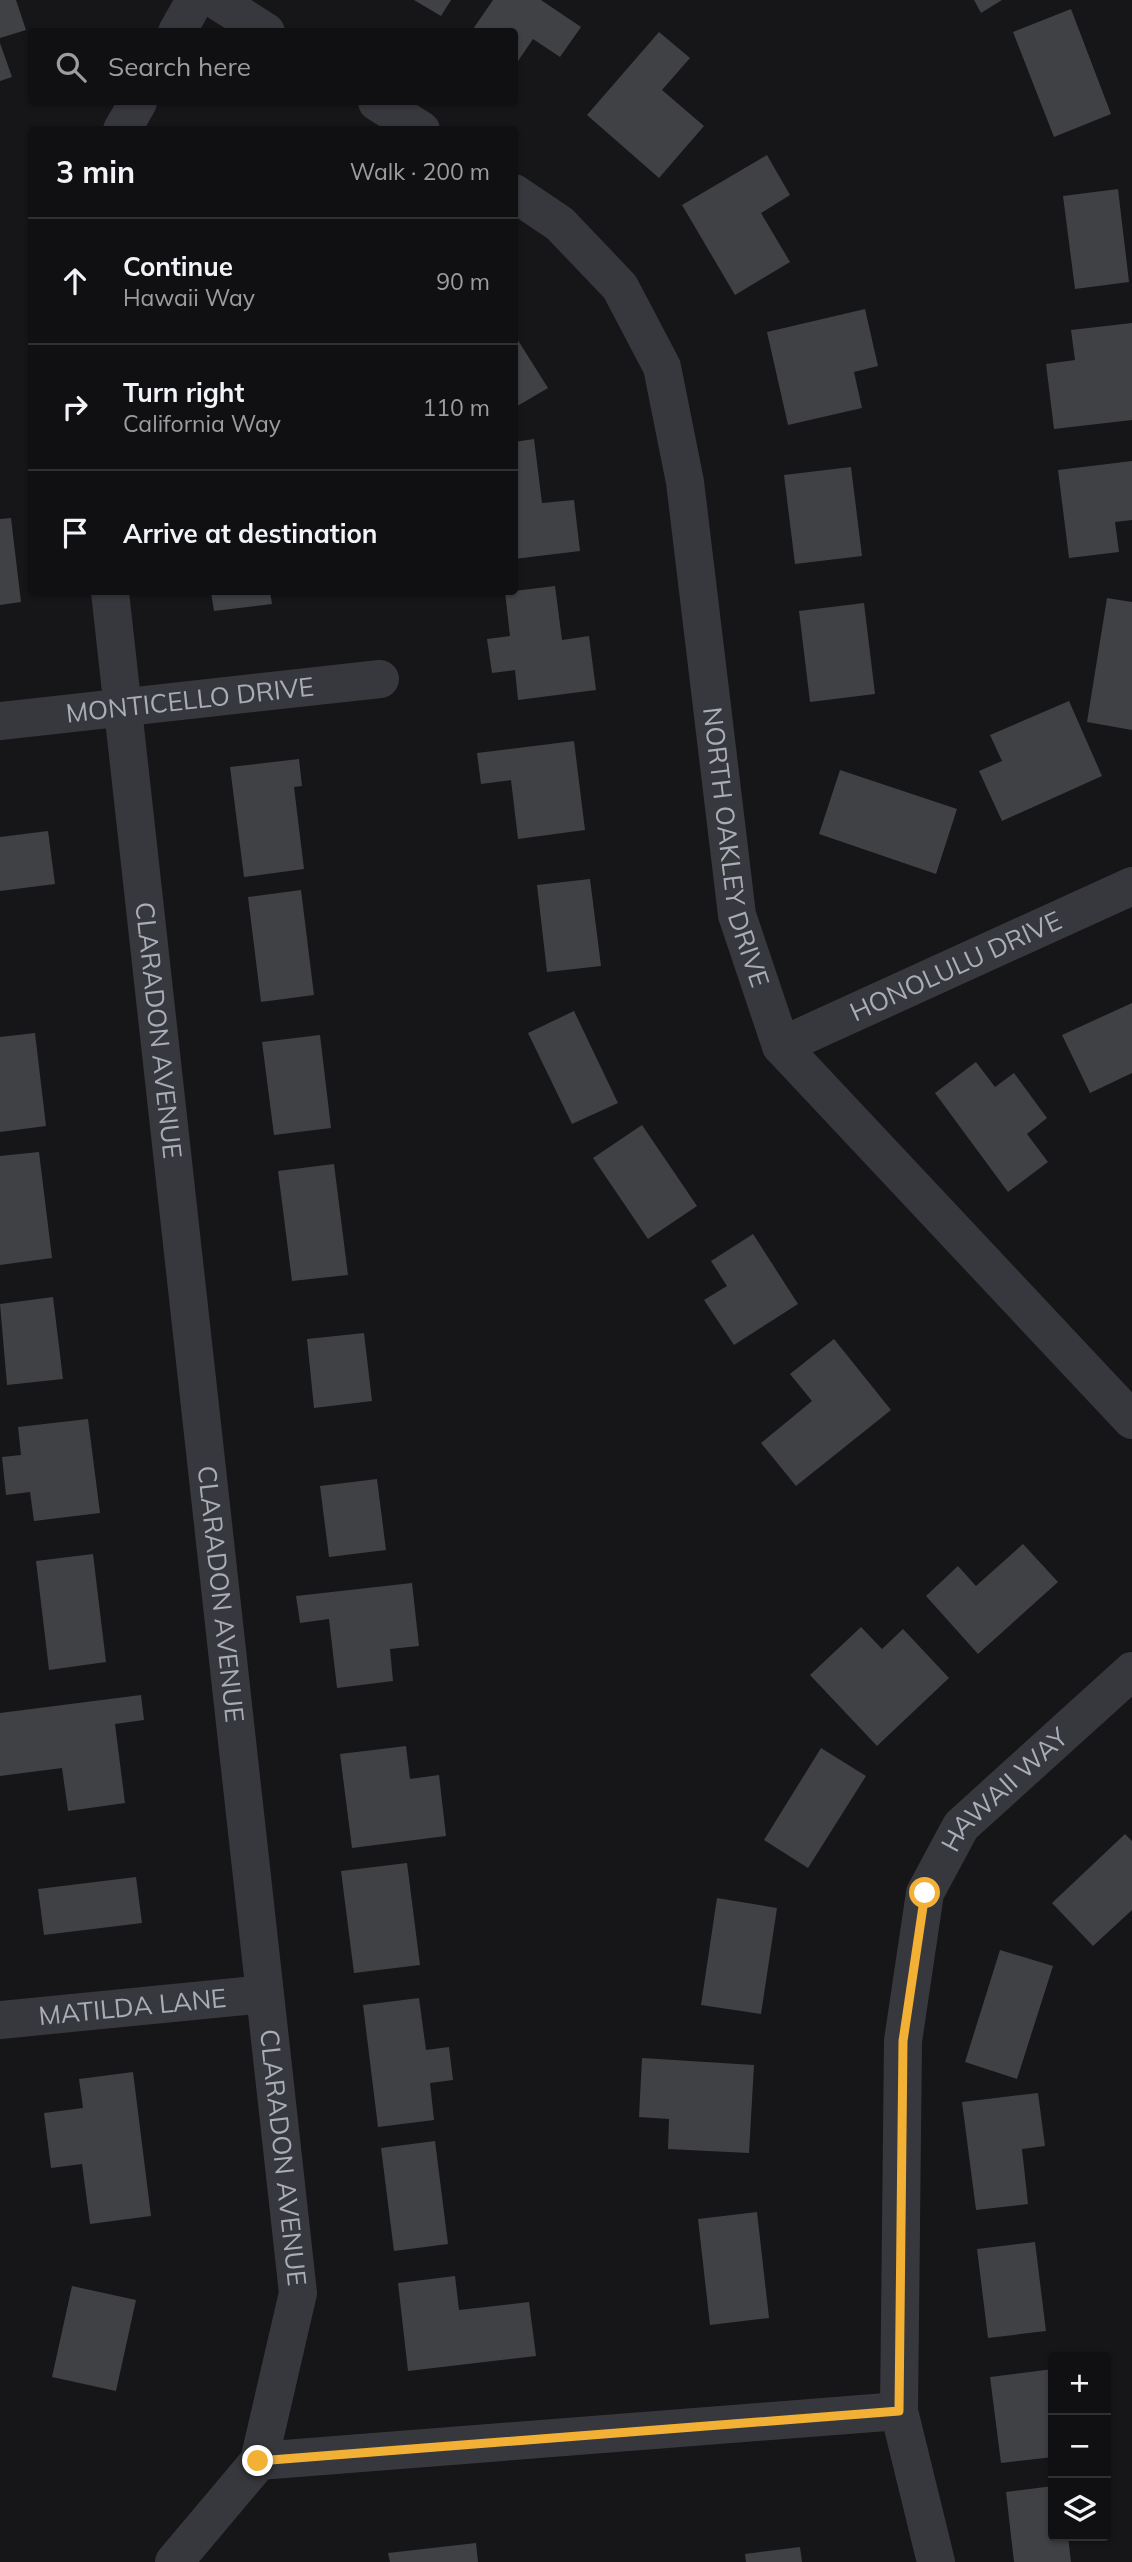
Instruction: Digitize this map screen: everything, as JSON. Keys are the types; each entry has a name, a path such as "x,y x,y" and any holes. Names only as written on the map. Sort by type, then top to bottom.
{"street":[{"path":"179,28 195,0"},
{"path":"216,0 260,28"},
{"path":"124,126 136,105"},
{"path":"382,105 415,126"},
{"name":"NORTH OAKLEY DRIVE","path":"518,196 560,224 620,287 662,367 685,482 737,915 781,1046 1132,1420"},
{"name":"CLARADON AVENUE","path":"110,595 298,2293 258,2461 174,2562"},
{"name":"MONTICELLO DRIVE","path":"0,720 380,679"},
{"name":"HONOLULU DRIVE","path":"781,1046 1132,886"},
{"name":"HAWAII WAY","path":"936,2562 899,2411 903,2041 925,1893 961,1826 1132,1671"},
{"name":"MATILDA LANE","path":"0,2020 264,1994"},
{"path":"258,2461 899,2411"}],"building":[{"path":"0,0 16,0 26,30 0,38"},
{"path":"414,0 451,0 441,16"},
{"path":"493,0 541,0 581,27 560,57 533,39 518,61 518,28 474,28"},
{"path":"974,0 1002,0 981,13"},
{"path":"1071,9 1111,114 1054,137 1013,32"},
{"path":"659,32 690,58 662,90 704,126 659,178 587,115"},
{"path":"0,43 12,77 0,81"},
{"path":"767,155 790,195 761,213 790,262 735,295 682,205"},
{"path":"1118,189 1129,282 1075,289 1063,196"},
{"path":"865,309 878,366 854,372 862,408 788,425 767,332"},
{"path":"1132,323 1132,420 1054,429 1046,364 1075,360 1071,330"},
{"path":"518,340 548,388 518,406"},
{"path":"534,439 542,503 574,500 580,551 518,559 518,441"},
{"path":"1132,461 1132,520 1115,522 1119,552 1069,558 1058,470"},
{"path":"851,467 862,556 795,564 784,475"},
{"path":"11,518 21,602 0,605 0,519"},
{"path":"555,586 562,640 589,636 596,690 518,700 515,670 492,673 487,639 510,636 505,595 518,595 518,590"},
{"path":"211,595 270,595 272,604 214,611"},
{"path":"1107,598 1132,602 1132,730 1087,722"},
{"path":"864,603 875,694 810,702 799,611"},
{"path":"1069,701 1102,776 1002,821 979,771 1002,761 990,735"},
{"path":"574,741 585,830 518,839 511,780 481,784 477,753"},
{"path":"299,759 302,786 294,787 304,869 244,877 230,767"},
{"path":"840,770 957,809 936,874 819,834"},
{"path":"48,831 55,884 0,891 0,837"},
{"path":"590,879 601,966 547,972 537,885"},
{"path":"301,890 314,995 261,1002 248,897"},
{"path":"1132,1003 1132,1073 1090,1093 1062,1035"},
{"path":"574,1011 618,1103 572,1124 528,1033"},
{"path":"35,1033 46,1126 0,1132 0,1037"},
{"path":"320,1035 331,1128 274,1135 262,1042"},
{"path":"976,1062 995,1087 1014,1073 1047,1118 1027,1134 1048,1162 1008,1192 935,1093"},
{"path":"642,1125 697,1206 648,1239 593,1158"},
{"path":"39,1152 52,1258 0,1265 0,1156"},
{"path":"334,1164 348,1275 292,1281 278,1171"},
{"path":"753,1234 798,1304 734,1345 704,1300 727,1286 711,1261"},
{"path":"53,1297 63,1379 7,1385 0,1304"},
{"path":"364,1333 372,1401 314,1408 307,1339"},
{"path":"834,1339 891,1410 796,1486 761,1443 812,1401 790,1374"},
{"path":"88,1419 100,1513 34,1521 30,1492 6,1495 2,1457 21,1455 18,1427"},
{"path":"377,1479 386,1550 329,1557 320,1486"},
{"path":"1023,1544 1058,1582 978,1654 926,1596 958,1566 976,1586"},
{"path":"93,1554 106,1662 49,1670 36,1561"},
{"path":"412,1583 419,1646 390,1649 393,1681 337,1688 329,1619 300,1623 296,1596"},
{"path":"861,1627 882,1649 903,1629 949,1678 877,1746 810,1675"},
{"path":"141,1695 144,1720 115,1724 125,1803 68,1811 62,1768 0,1776 0,1713"},
{"path":"406,1746 410,1779 439,1775 446,1836 352,1848 340,1754"},
{"path":"821,1748 866,1776 808,1868 764,1840"},
{"path":"1125,1834 1132,1841 1132,1910 1093,1946 1052,1903"},
{"path":"407,1863 420,1965 354,1973 341,1871"},
{"path":"136,1877 142,1923 44,1935 38,1889"},
{"path":"717,1898 777,1908 761,2014 701,2005"},
{"path":"1000,1950 1053,1966 1017,2079 965,2062"},
{"path":"419,1998 426,2050 449,2047 453,2080 430,2083 434,2120 378,2127 363,2005"},
{"path":"642,2058 754,2065 749,2153 668,2149 669,2119 639,2117"},
{"path":"133,2072 151,2216 90,2224 82,2164 51,2168 44,2113 83,2108 79,2079"},
{"path":"1038,2093 1045,2146 1022,2149 1028,2204 976,2210 962,2102"},
{"path":"435,2141 448,2244 394,2251 381,2148"},
{"path":"757,2212 769,2318 710,2325 698,2219"},
{"path":"1035,2242 1046,2331 988,2338 977,2249"},
{"path":"455,2276 459,2310 529,2302 536,2356 408,2371 398,2283"},
{"path":"72,2286 136,2300 116,2391 52,2377"},
{"path":"1048,2370 1048,2458 1001,2463 990,2377"},
{"path":"1048,2487 1048,2541 1069,2541 1071,2562 1014,2562 1006,2492"},
{"path":"476,2543 478,2562 390,2562 388,2553"},
{"path":"800,2547 802,2562 746,2562 745,2554"}],"route":[{"path":"258,2461 899,2411 903,2041 925,1893"}]}
